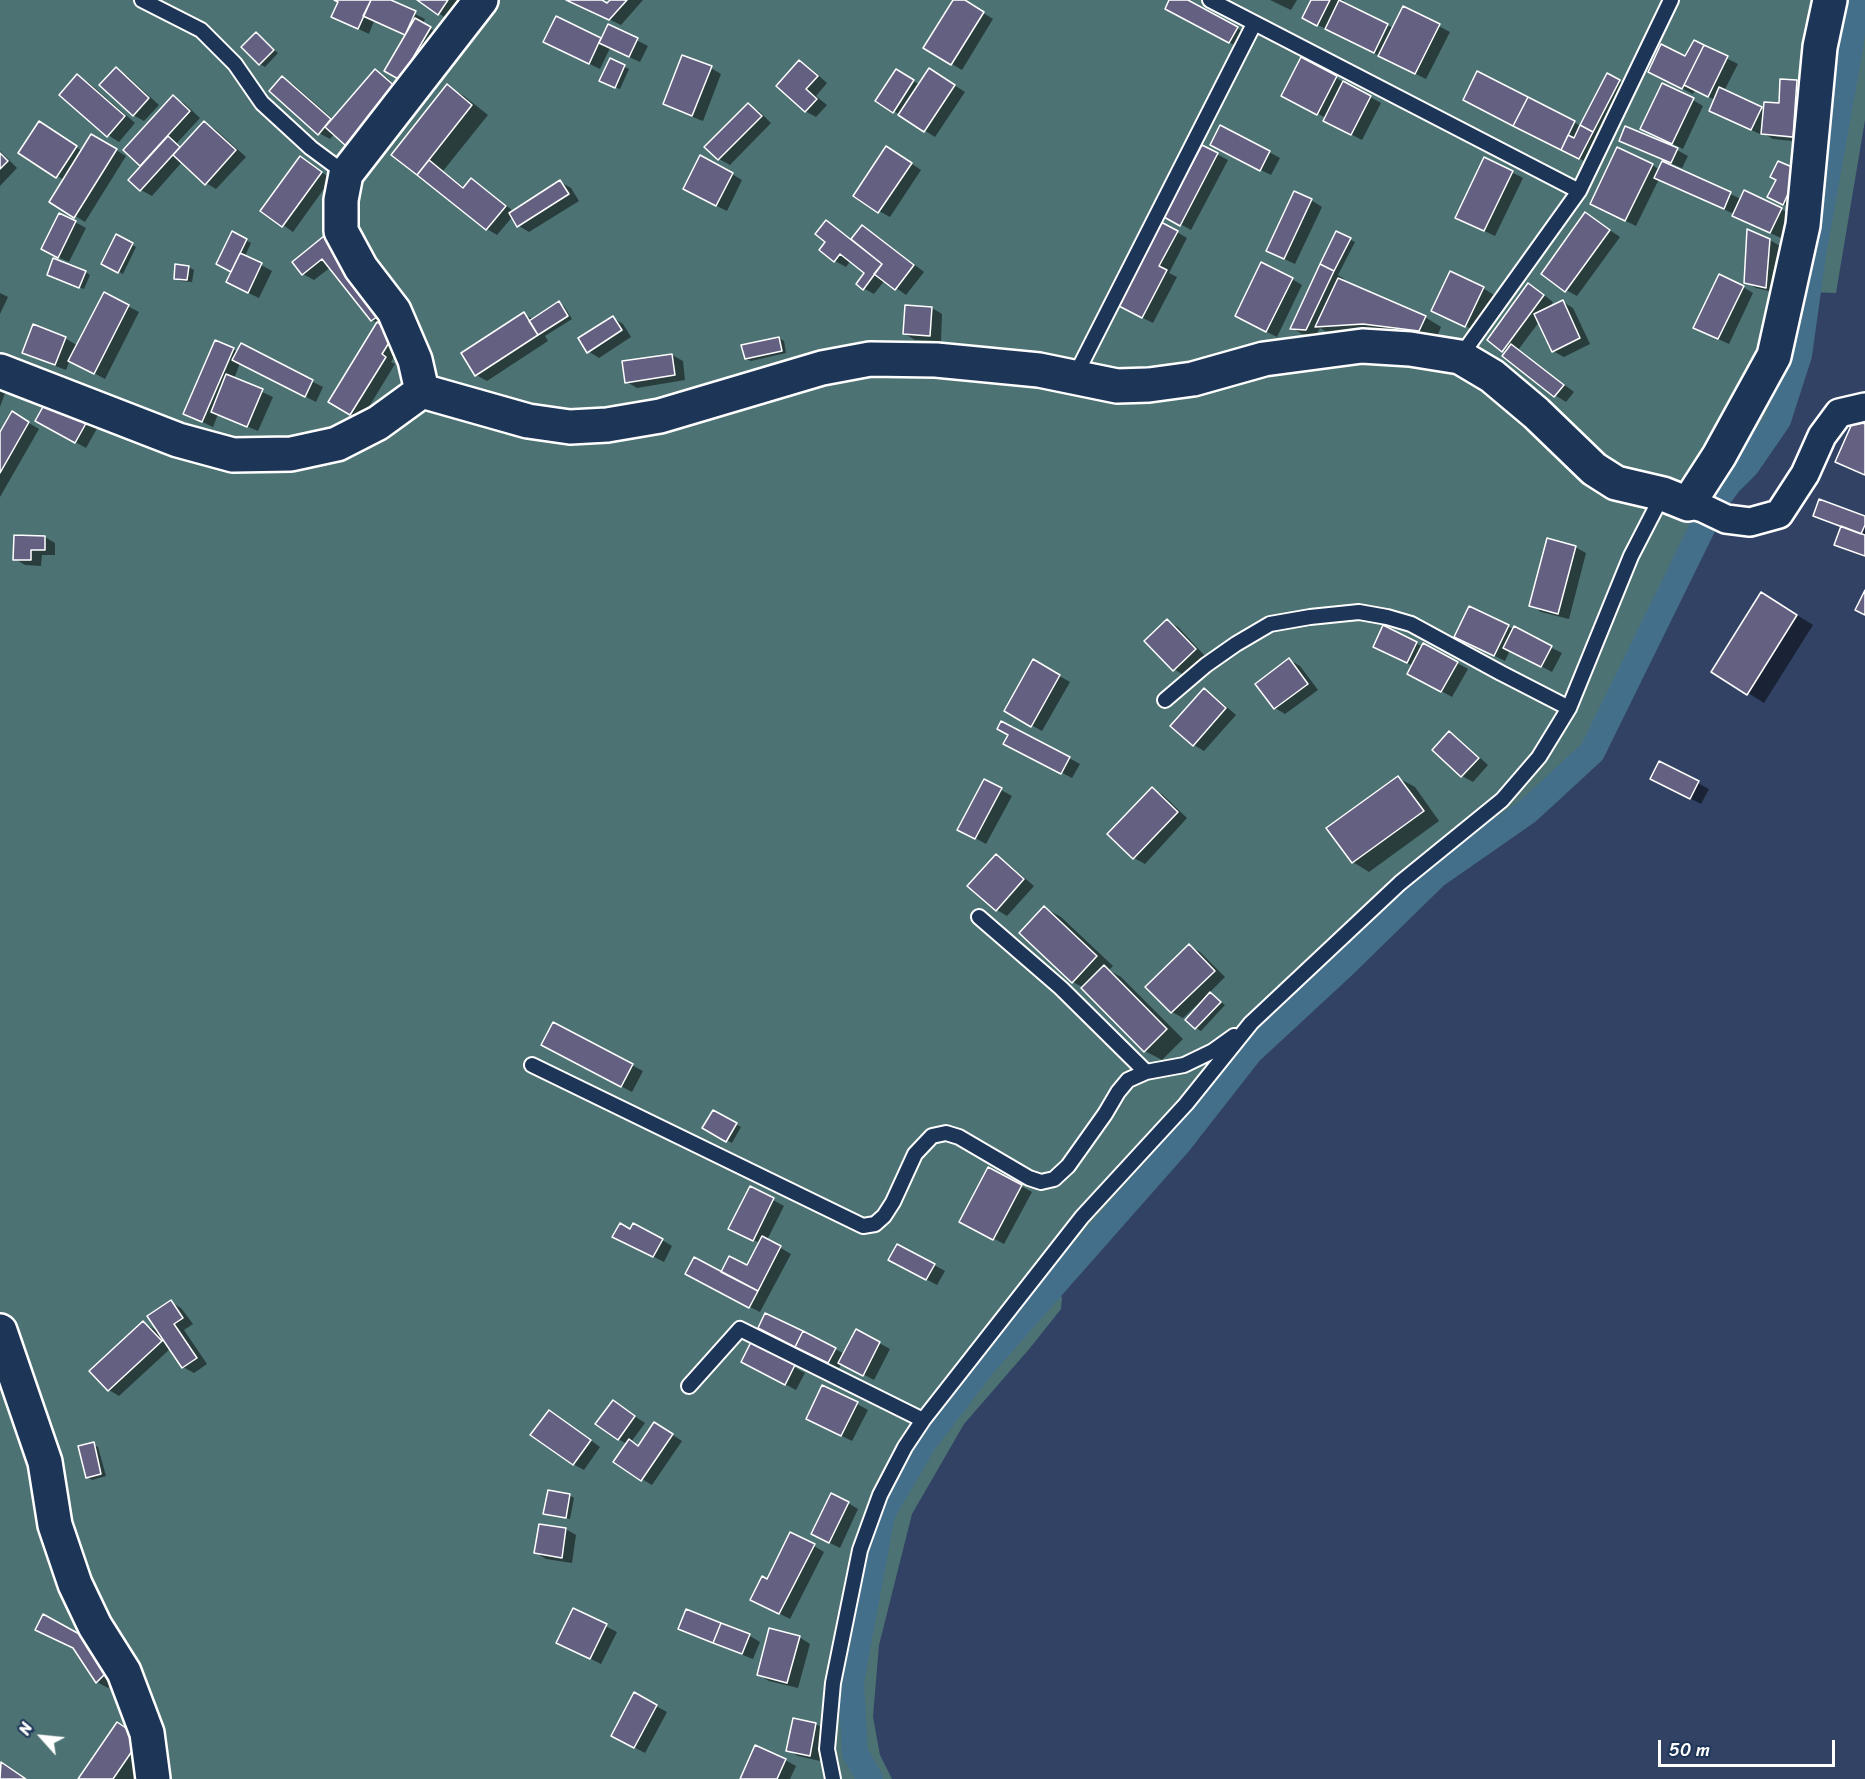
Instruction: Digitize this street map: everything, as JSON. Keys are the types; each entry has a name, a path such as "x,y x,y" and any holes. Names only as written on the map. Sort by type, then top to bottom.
{"street":[{"path":"422,390 415,360 394,311 361,268 341,231 341,200 346,174 481,0"},
{"path":"1695,506 1719,456 1774,356 1803,225 1820,47 1830,0"},
{"path":"422,390 528,421 570,427 607,425 660,416 822,368 870,359 970,363 1039,370 1117,386 1149,386 1192,379 1264,359 1362,346 1410,349 1460,357 1492,376 1536,413 1594,469 1616,483 1750,522 1779,514 1805,474 1822,436 1839,413 1865,407"},
{"path":"0,371 178,440 233,455 291,454 337,444 378,423 422,390"},
{"path":"0,1331 45,1462 54,1525 75,1584 95,1626 124,1672 147,1733 153,1779"}],"lane":[{"path":"142,0 201,30 235,64 262,103 311,148 346,174"},
{"path":"1210,0 1579,191"},
{"path":"1460,357 1579,191 1671,0"},
{"path":"1074,378 1254,24"},
{"path":"532,1065 863,1226 875,1224 884,1216 915,1154 932,1136 946,1133 959,1137 1029,1178 1041,1182 1054,1179 1068,1166 1128,1080 1146,1072 1184,1065 1213,1051 1251,1023 1400,883 1502,800 1539,757 1569,708 1630,556 1695,506"},
{"path":"1165,700 1206,665 1270,624 1359,612 1411,624 1569,708"},
{"path":"979,917 1061,988 1146,1072"},
{"path":"833,1779 827,1749 833,1683 860,1550 880,1495 905,1447 923,1420 1082,1217 1186,1104 1251,1023"},
{"path":"689,1386 740,1329 923,1420"}],"green space":[{"path":"0,0 1865,0 1865,120 1836,293 1808,292 1799,355 1778,420 1747,465 1729,483 1715,502 1592,752 1528,811 1436,875 1250,1052 1178,1144 1049,1289 1062,1297 1061,1309 964,1424 912,1514 879,1645 873,1717 880,1755 892,1779 0,1779"}],"building":[{"path":"334,0 371,0 358,29 331,17 338,2"},
{"path":"371,0 391,0 416,11 405,35 363,16"},
{"path":"417,0 448,0 438,15"},
{"path":"566,0 602,0 607,3 610,0 627,0 609,20"},
{"path":"953,0 965,0 984,12 951,65 923,48"},
{"path":"1169,0 1188,0 1238,27 1229,43 1165,9"},
{"path":"1311,0 1330,0 1317,26 1302,18"},
{"path":"1339,0 1388,24 1374,53 1325,29"},
{"path":"1403,6 1440,24 1415,74 1378,56"},
{"path":"556,16 601,38 589,64 543,42"},
{"path":"415,18 431,27 400,80 384,71"},
{"path":"608,24 638,38 629,57 599,43"},
{"path":"256,32 274,50 259,65 241,47"},
{"path":"1694,40 1704,45 1682,89 1648,72 1661,44 1685,56"},
{"path":"1704,45 1728,56 1708,97 1684,85"},
{"path":"682,55 712,66 692,116 663,104"},
{"path":"1301,57 1337,76 1317,115 1281,96"},
{"path":"610,58 625,65 615,88 599,81"},
{"path":"799,60 818,76 806,89 817,99 805,112 776,86"},
{"path":"116,67 149,98 133,116 99,85"},
{"path":"929,68 955,85 924,132 898,115"},
{"path":"375,69 397,88 346,146 325,127"},
{"path":"896,69 914,80 893,113 875,101"},
{"path":"1477,71 1528,97 1513,126 1463,100"},
{"path":"1607,73 1620,80 1593,132 1580,125"},
{"path":"77,74 125,116 107,137 59,95"},
{"path":"282,76 331,119 318,135 269,91"},
{"path":"1780,79 1797,80 1793,137 1761,134 1764,102 1779,103"},
{"path":"1343,81 1371,96 1351,135 1323,121"},
{"path":"1662,83 1694,98 1672,144 1640,129"},
{"path":"447,84 472,105 417,175 391,155"},
{"path":"1719,87 1762,107 1751,130 1709,111"},
{"path":"173,95 190,111 140,166 123,150"},
{"path":"1528,97 1575,121 1561,150 1513,126"},
{"path":"748,103 762,116 718,160 704,147"},
{"path":"39,121 77,146 56,178 18,153"},
{"path":"204,121 236,150 205,185 173,155"},
{"path":"1220,125 1270,151 1260,171 1210,145"},
{"path":"1580,125 1593,132 1579,159 1561,150 1568,135 1574,138"},
{"path":"1625,126 1678,148 1671,163 1619,141"},
{"path":"91,134 117,149 74,218 49,202"},
{"path":"168,136 180,147 140,191 128,180"},
{"path":"1202,145 1218,153 1180,226 1164,217"},
{"path":"886,146 912,163 878,213 853,196"},
{"path":"1617,147 1653,164 1625,221 1590,204"},
{"path":"0,153 8,161 0,169"},
{"path":"700,155 733,173 716,206 683,189"},
{"path":"300,156 322,172 282,227 260,211"},
{"path":"1484,157 1513,171 1484,231 1455,218"},
{"path":"429,160 463,188 471,178 506,206 486,230 417,175"},
{"path":"1662,161 1731,192 1724,209 1654,178"},
{"path":"1778,161 1799,170 1783,205 1767,197 1776,180 1770,177"},
{"path":"560,180 569,194 517,227 509,213"},
{"path":"1744,190 1782,208 1770,233 1732,216"},
{"path":"1294,191 1312,199 1284,259 1266,251"},
{"path":"1585,212 1610,230 1565,292 1541,274"},
{"path":"59,213 76,221 58,258 41,249"},
{"path":"826,220 882,264 863,290 856,284 864,273 840,254 834,262 819,250 825,242 815,234"},
{"path":"1161,222 1178,231 1159,266 1167,270 1142,318 1117,305"},
{"path":"862,225 914,265 895,290 874,274 882,264 851,239"},
{"path":"1747,229 1770,239 1766,288 1744,283"},
{"path":"232,231 247,239 231,272 216,264"},
{"path":"1336,231 1351,238 1334,271 1320,264"},
{"path":"116,234 133,243 118,273 101,264"},
{"path":"324,236 384,312 371,321 322,259 302,275 292,262"},
{"path":"240,253 262,263 248,293 226,282"},
{"path":"53,258 86,271 79,288 47,275"},
{"path":"1261,262 1293,278 1266,332 1235,316"},
{"path":"175,264 189,266 187,280 174,279"},
{"path":"1320,264 1334,271 1306,330 1290,329"},
{"path":"1450,271 1484,287 1465,327 1431,311"},
{"path":"1719,274 1744,286 1718,339 1693,328"},
{"path":"1338,278 1426,316 1419,331 1363,324 1315,327"},
{"path":"1528,283 1544,295 1502,352 1487,340"},
{"path":"104,292 129,305 94,374 68,361"},
{"path":"1563,300 1580,338 1552,352 1534,314"},
{"path":"559,301 568,316 538,335 529,321"},
{"path":"905,305 932,307 930,336 903,334"},
{"path":"524,312 538,335 475,376 461,353"},
{"path":"613,316 622,330 587,353 578,338"},
{"path":"377,322 395,333 382,354 386,357 350,415 328,402"},
{"path":"33,324 66,337 55,365 22,353"},
{"path":"779,337 782,351 745,359 741,345"},
{"path":"215,340 234,348 202,422 183,414"},
{"path":"241,343 313,380 305,397 232,360"},
{"path":"1511,344 1564,385 1554,397 1502,356"},
{"path":"672,354 675,375 625,383 622,361"},
{"path":"226,374 263,389 247,427 211,412"},
{"path":"49,396 89,418 75,443 35,421"},
{"path":"12,411 29,422 0,473 0,432"},
{"path":"1854,419 1865,424 1865,475 1835,462"},
{"path":"1819,499 1865,516 1865,525 1861,534 1813,516"},
{"path":"1841,526 1865,535 1865,556 1834,545"},
{"path":"14,535 45,536 45,550 31,550 31,560 13,560"},
{"path":"1547,538 1576,546 1558,614 1529,606"},
{"path":"1865,590 1865,615 1855,610"},
{"path":"1761,592 1797,615 1747,695 1711,672"},
{"path":"1469,606 1509,625 1494,656 1454,637"},
{"path":"1167,619 1196,649 1173,671 1144,641"},
{"path":"1383,625 1417,642 1407,663 1373,647"},
{"path":"1514,626 1552,646 1541,667 1503,648"},
{"path":"1423,643 1458,662 1441,692 1407,674"},
{"path":"1289,658 1308,684 1274,709 1255,684"},
{"path":"1033,659 1060,675 1031,727 1004,711"},
{"path":"1204,688 1226,708 1193,746 1170,726"},
{"path":"1001,721 1070,757 1061,774 1003,744 1008,735 997,729"},
{"path":"1449,731 1479,758 1461,777 1432,750"},
{"path":"1659,761 1699,781 1690,799 1650,779"},
{"path":"1398,776 1424,811 1352,863 1326,828"},
{"path":"984,779 1002,788 975,839 957,830"},
{"path":"1152,787 1178,812 1133,859 1107,834"},
{"path":"996,854 1024,879 996,911 967,886"},
{"path":"1044,906 1097,956 1072,983 1019,933"},
{"path":"1189,944 1215,971 1171,1013 1145,987"},
{"path":"1104,965 1167,1029 1144,1052 1081,988"},
{"path":"1210,992 1221,1002 1195,1029 1185,1020"},
{"path":"553,1022 633,1064 621,1087 541,1045"},
{"path":"713,1110 737,1123 726,1142 702,1128"},
{"path":"988,1167 1022,1185 993,1240 959,1222"},
{"path":"750,1186 774,1198 753,1241 728,1229"},
{"path":"620,1223 630,1229 633,1223 663,1239 653,1257 612,1237"},
{"path":"762,1236 781,1246 758,1291 721,1272 729,1256 747,1265"},
{"path":"897,1244 935,1264 926,1280 888,1260"},
{"path":"694,1257 758,1291 749,1308 685,1274"},
{"path":"171,1300 183,1318 174,1324 197,1358 182,1368 147,1316"},
{"path":"765,1313 803,1331 795,1347 758,1328"},
{"path":"143,1321 162,1341 108,1391 89,1371"},
{"path":"856,1329 880,1342 863,1376 838,1363"},
{"path":"803,1331 836,1348 828,1363 795,1347"},
{"path":"751,1342 795,1365 785,1385 741,1362"},
{"path":"822,1385 858,1402 841,1436 806,1419"},
{"path":"613,1400 635,1416 618,1440 595,1424"},
{"path":"549,1410 591,1440 573,1465 530,1435"},
{"path":"654,1422 673,1434 641,1481 613,1462 629,1439 638,1446"},
{"path":"94,1442 101,1474 86,1478 78,1446"},
{"path":"548,1490 570,1494 566,1518 543,1514"},
{"path":"831,1493 849,1502 829,1543 811,1534"},
{"path":"539,1524 566,1528 562,1558 534,1553"},
{"path":"790,1532 815,1544 779,1614 750,1600 762,1576 767,1579"},
{"path":"573,1608 607,1624 590,1659 556,1643"},
{"path":"686,1609 721,1623 713,1643 678,1629"},
{"path":"43,1614 81,1635 107,1672 96,1683 73,1648 35,1630"},
{"path":"721,1623 750,1634 742,1654 713,1643"},
{"path":"769,1628 800,1636 787,1683 757,1675"},
{"path":"634,1692 657,1705 634,1748 611,1736"},
{"path":"793,1718 816,1723 810,1756 786,1751"},
{"path":"117,1722 141,1738 113,1779 78,1779"},
{"path":"755,1745 786,1759 777,1779 740,1779"},
{"path":"1,1762 26,1779 0,1779"}],"waterway":[{"path":"870,1779 855,1753 851,1682 882,1514 924,1442 983,1365 1178,1144 1250,1052 1436,875 1528,811 1592,752 1715,502 1729,483 1747,465 1778,420 1799,355 1813,255 1850,48 1856,0"}]}
